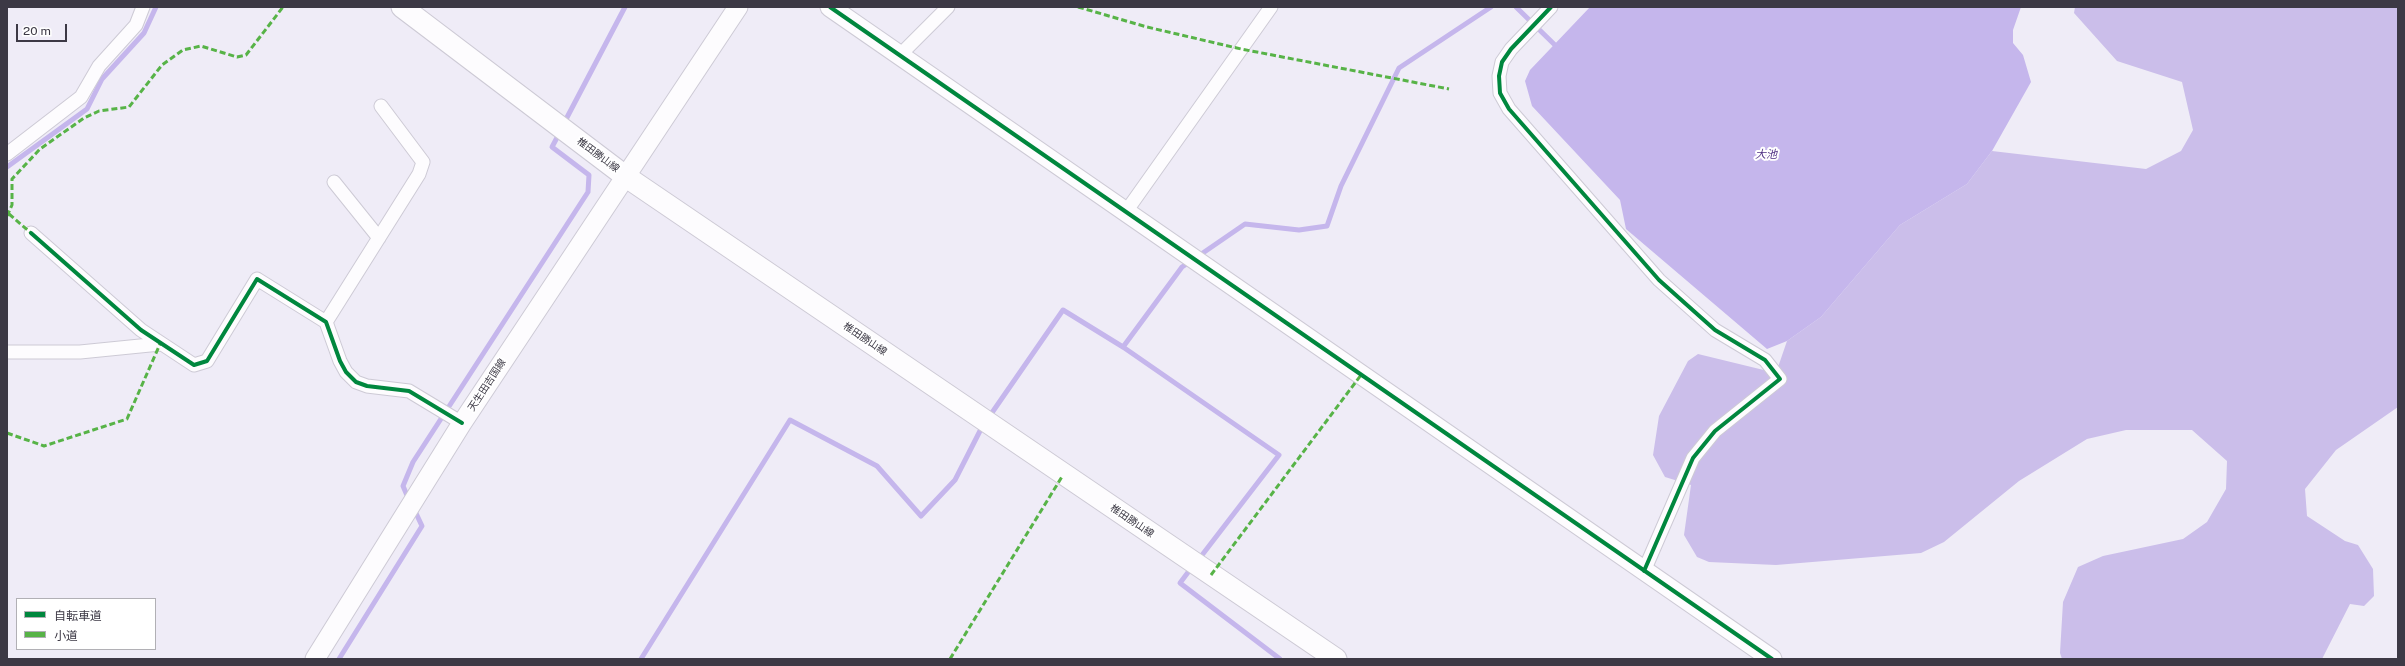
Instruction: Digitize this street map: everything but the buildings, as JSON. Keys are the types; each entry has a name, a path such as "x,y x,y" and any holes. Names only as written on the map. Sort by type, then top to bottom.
{"main road":[{"name":"椎田勝山線","path":"402,7 625,176 1336,659"}],"street":[{"path":"7,154 81,97 99,66 136,25 143,7"},
{"name":"天生田吉国線","path":"315,659 462,423 738,7"},
{"path":"830,7 1772,659"},
{"path":"900,55 948,7"},
{"path":"1125,212 1271,7"},
{"path":"1551,7 1511,49 1502,62 1499,76 1500,93 1509,109 1659,280 1715,330 1764,360 1780,379 1715,431 1693,458 1644,571"},
{"path":"326,322 419,174 423,162 381,106"},
{"path":"334,182 379,238"},
{"path":"32,233 141,330 160,344 194,365 207,361 257,279 326,322 346,372 356,382 367,386 409,391 462,423"},
{"path":"7,352 80,352 160,344"}],"shaded area":[{"path":"2075,7 2398,7 2398,407 2336,450 2305,489 2307,516 2345,541 2358,545 2373,569 2374,596 2364,606 2350,604 2322,659 2062,659 2060,653 2063,602 2078,567 2103,556 2183,539 2207,522 2226,489 2227,461 2192,430 2126,430 2087,439 2019,481 1944,542 1921,553 1776,565 1709,562 1697,557 1684,535 1691,485 1665,477 1653,455 1659,416 1688,361 1698,354 1776,373 1787,341 1821,317 1900,225 1967,184 1992,151 2146,169 2181,151 2193,130 2182,82 2117,61 2074,13"}],"water":[{"name":"大池","path":"1590,7 2021,7 2013,30 2013,43 2023,55 2031,82 1992,151 1967,184 1900,225 1821,317 1787,341 1767,349 1626,229 1620,200 1532,106 1525,81 1530,70"}],"waterway":[{"path":"7,167 87,109 102,79 144,33 156,7"},
{"path":"563,125 625,7"},
{"path":"1197,257 1245,224 1299,230 1327,226 1341,186 1399,68 1491,7"},
{"path":"1516,7 1558,48"},
{"path":"409,500 403,486 413,462 588,192 589,175 552,147 560,132"},
{"path":"1191,261 1182,267 1123,347 1279,455 1199,559"},
{"path":"989,417 1063,310 1123,347"},
{"path":"641,659 790,420 877,466 921,516 955,480 983,425"},
{"path":"339,659 422,526 414,509"},
{"path":"1192,567 1180,583 1280,659"}],"marked path":[{"path":"7,216 12,205 12,179 40,149 84,118 99,111 129,107 162,65 183,50 201,46 237,57 246,55 283,7"},
{"path":"1078,7 1147,27 1241,49 1449,89"},
{"path":"9,214 31,233"},
{"path":"7,433 44,446 127,419 160,344"},
{"path":"1211,575 1361,375"},
{"path":"950,659 1063,475"}],"cycle path":[{"path":"830,7 1772,659"},
{"path":"1551,7 1511,49 1502,62 1499,76 1500,93 1509,109 1659,280 1715,330 1765,360 1780,379 1715,431 1693,458 1644,571"},
{"path":"31,233 141,330 194,365 207,361 257,279 326,322 340,361 346,372 356,382 367,386 409,391 462,423"}]}
